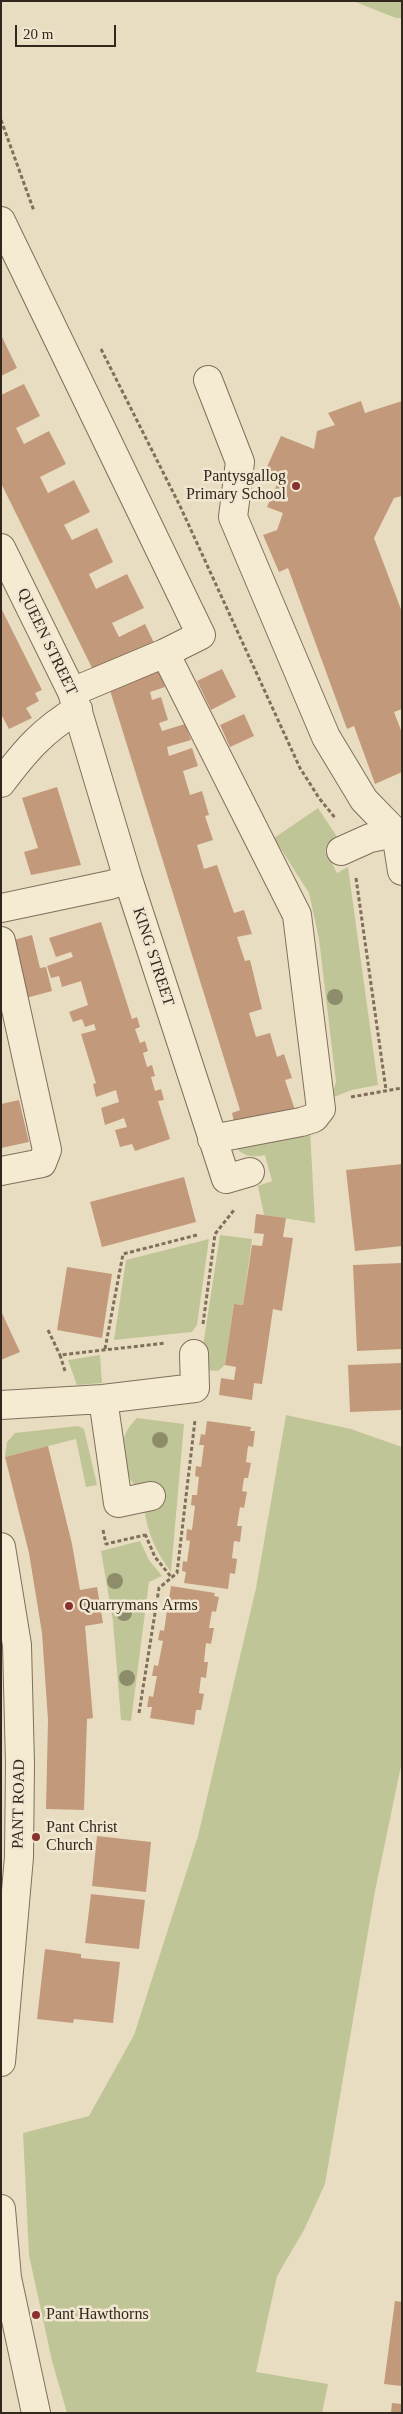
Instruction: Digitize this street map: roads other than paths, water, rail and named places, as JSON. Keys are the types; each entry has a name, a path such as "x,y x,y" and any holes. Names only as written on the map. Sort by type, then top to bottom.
{"street":[{"path":"1,221 201,635 75,701 27,749 1,783"},
{"path":"208,380 240,462 233,516 326,737 369,807 396,833 402,871"},
{"name":"QUEEN STREET","path":"1,548 75,701"},
{"path":"166,653 297,915 321,1109 314,1118 301,1122 212,1139"},
{"name":"KING STREET","path":"75,701 128,879 226,1179 250,1172"},
{"path":"341,851 370,838 396,833"},
{"path":"1,908 110,885 128,879"},
{"path":"1,941 47,1150 42,1162 1,1171"},
{"path":"1,1405 103,1399 195,1388 185,1348"},
{"path":"103,1399 118,1503 151,1496"},
{"name":"PANT ROAD","path":"1,1547 17,1645 20,1764 19,1857 1,2062"},
{"path":"1,2209 4,2278 36,2413"}],"place":[{"name":"Pantysgallog Primary School","path":"296,486"},
{"name":"Quarrymans Arms","path":"69,1606"},
{"name":"Pant Christ Church","path":"36,1837"},
{"name":"Pant Hawthorns","path":"36,2315"}]}
